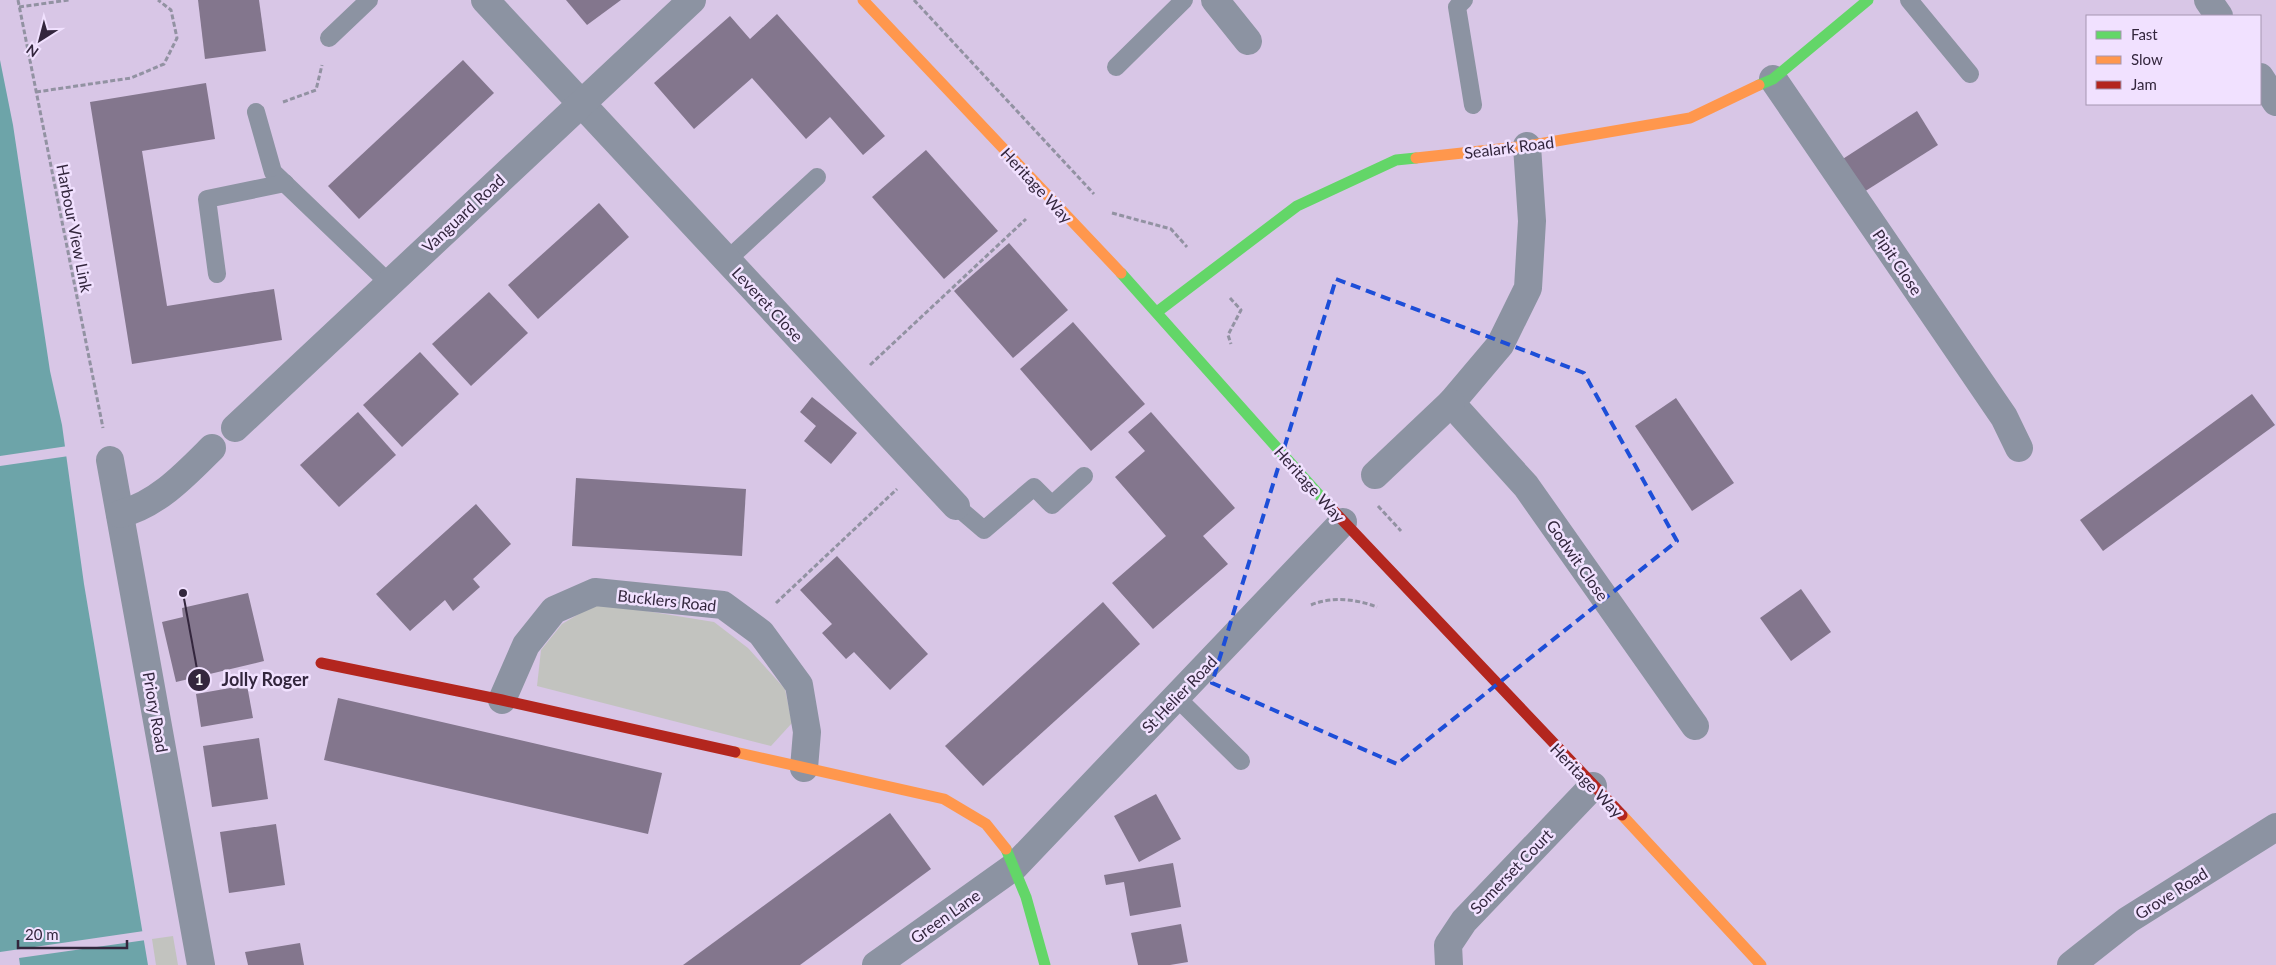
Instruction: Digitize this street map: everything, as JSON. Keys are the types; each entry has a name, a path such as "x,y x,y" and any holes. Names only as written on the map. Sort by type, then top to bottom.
{"street":[{"name":"Leveret Close","path":"485,0 956,506"},
{"name":"Vanguard Road","path":"234,428 580,102 692,0"},
{"name":"Heritage Way","path":"863,0 1157,312 1343,522 1678,874 1761,965"},
{"path":"1216,0 1248,41"},
{"name":"Sealark Road","path":"1157,312 1297,206 1396,160 1527,146 1690,118 1773,79 1868,0"},
{"path":"2208,0 2218,15"},
{"name":"Pipit Close","path":"1773,79 2004,417 2018,448"},
{"path":"2261,79 2276,102"},
{"path":"1375,474 1451,403 1500,345 1528,288 1532,221 1527,146"},
{"name":"Godwit Close","path":"1451,403 1526,486 1694,726"},
{"path":"120,514 133,511 154,499 212,448"},
{"name":"Priory Road","path":"110,460 202,965"},
{"name":"St Helier Road","path":"1015,866 1343,522"},
{"name":"Bucklers Road","path":"502,700 526,645 554,610 595,592 723,605 761,633 799,685 807,732 804,768"},
{"path":"321,663 502,700 944,799 972,813 997,835 1015,866 1045,965"},
{"name":"Somerset Court","path":"1449,965 1448,945 1464,921 1593,786"},
{"name":"Grove Road","path":"2070,965 2128,920 2276,827"},
{"name":"Green Lane","path":"876,965 1015,866"}],"lane":[{"path":"329,38 369,0"},
{"path":"1116,67 1184,0"},
{"path":"1464,0 1457,7 1472,105"},
{"path":"1909,0 1970,74"},
{"path":"256,112 273,172 389,283"},
{"path":"727,260 817,177"},
{"path":"217,274 207,199 285,183"},
{"path":"956,506 984,530 1034,487 1052,505 1084,476"},
{"path":"1176,697 1241,761"}],"path":[{"name":"Harbour View Link","path":"18,0 110,460"},
{"path":"19,7 69,0"},
{"path":"36,92 131,78 164,64 177,38 171,10 158,0"},
{"path":"914,0 1100,200"},
{"path":"256,112 316,90 329,38"},
{"path":"1107,207 1113,214 1171,228"},
{"path":"846,388 1029,217"},
{"path":"752,626 920,468"},
{"path":"1306,607 1323,599 1360,600"}],"highlighted area":[{"path":"1336,279 1584,373 1677,541 1397,764 1212,683"}],"shaded area":[{"path":"0,60 13,125 50,371 62,425 84,584 148,965 0,965"},
{"path":"597,603 714,622 748,648 785,689 792,723 771,746 537,686 541,650 562,624"},
{"path":"173,936 178,965 156,965 152,939"}],"pier":[{"path":"68,446 69,456 0,466 0,456"},
{"path":"144,931 146,940 19,958 20,965 0,965 0,952"}],"building":[{"path":"198,0 259,0 266,51 205,59"},
{"path":"566,0 621,0 587,25"},
{"path":"777,14 885,136 863,155 830,117 806,139 752,78 694,129 654,83 730,16 750,39"},
{"path":"463,60 494,93 359,219 328,186"},
{"path":"206,83 215,139 142,151 167,306 274,289 282,340 132,364 90,102"},
{"path":"1917,111 1938,145 1856,197 1835,164"},
{"path":"926,150 998,231 944,279 872,197"},
{"path":"599,203 629,237 538,319 508,285"},
{"path":"1009,243 1068,310 1013,358 954,291"},
{"path":"489,292 528,333 471,386 432,344"},
{"path":"1073,322 1145,404 1091,451 1020,369"},
{"path":"420,352 459,394 402,447 363,405"},
{"path":"2252,394 2275,425 2103,551 2080,520"},
{"path":"812,397 857,433 831,464 804,441 816,426 800,412"},
{"path":"1676,398 1734,483 1692,511 1635,426"},
{"path":"358,412 396,455 339,507 300,465"},
{"path":"1151,412 1235,508 1203,536 1228,564 1153,629 1112,583 1166,536 1115,477 1145,451 1128,432"},
{"path":"576,478 746,489 742,556 572,546"},
{"path":"476,504 511,544 473,579 480,587 453,611 445,600 410,631 376,594"},
{"path":"837,556 928,654 890,690 854,652 846,659 822,633 832,624 800,590"},
{"path":"1801,589 1831,632 1791,661 1760,618"},
{"path":"248,593 264,661 176,682 162,622 183,617 182,608"},
{"path":"1103,602 1140,644 983,786 945,746"},
{"path":"247,685 253,718 201,727 196,694"},
{"path":"338,698 662,773 648,834 324,760"},
{"path":"259,738 268,799 212,807 203,746"},
{"path":"1156,794 1181,839 1139,862 1114,816"},
{"path":"890,813 931,869 800,965 683,965"},
{"path":"276,824 285,885 229,893 220,832"},
{"path":"1173,863 1181,907 1130,916 1124,882 1106,885 1104,875"},
{"path":"1181,924 1188,962 1170,965 1138,965 1131,933"},
{"path":"300,943 304,965 248,965 245,952"}],"traffic: fast":[{"path":"1759,85 1773,79 1868,0"},
{"path":"1157,312 1297,206 1396,160 1416,158"},
{"path":"1121,273 1329,506"},
{"path":"1006,849 1026,897 1045,965"}],"traffic: slow":[{"path":"863,0 1121,273"},
{"path":"1416,158 1527,146 1690,118 1759,85"},
{"path":"735,752 944,799 986,824 1006,849"},
{"path":"1622,815 1761,965"}],"traffic: jam":[{"path":"1329,506 1622,815"},
{"path":"321,663 502,700 735,752"}],"place":[{"name":"Jolly Roger","path":"183,593"}]}
